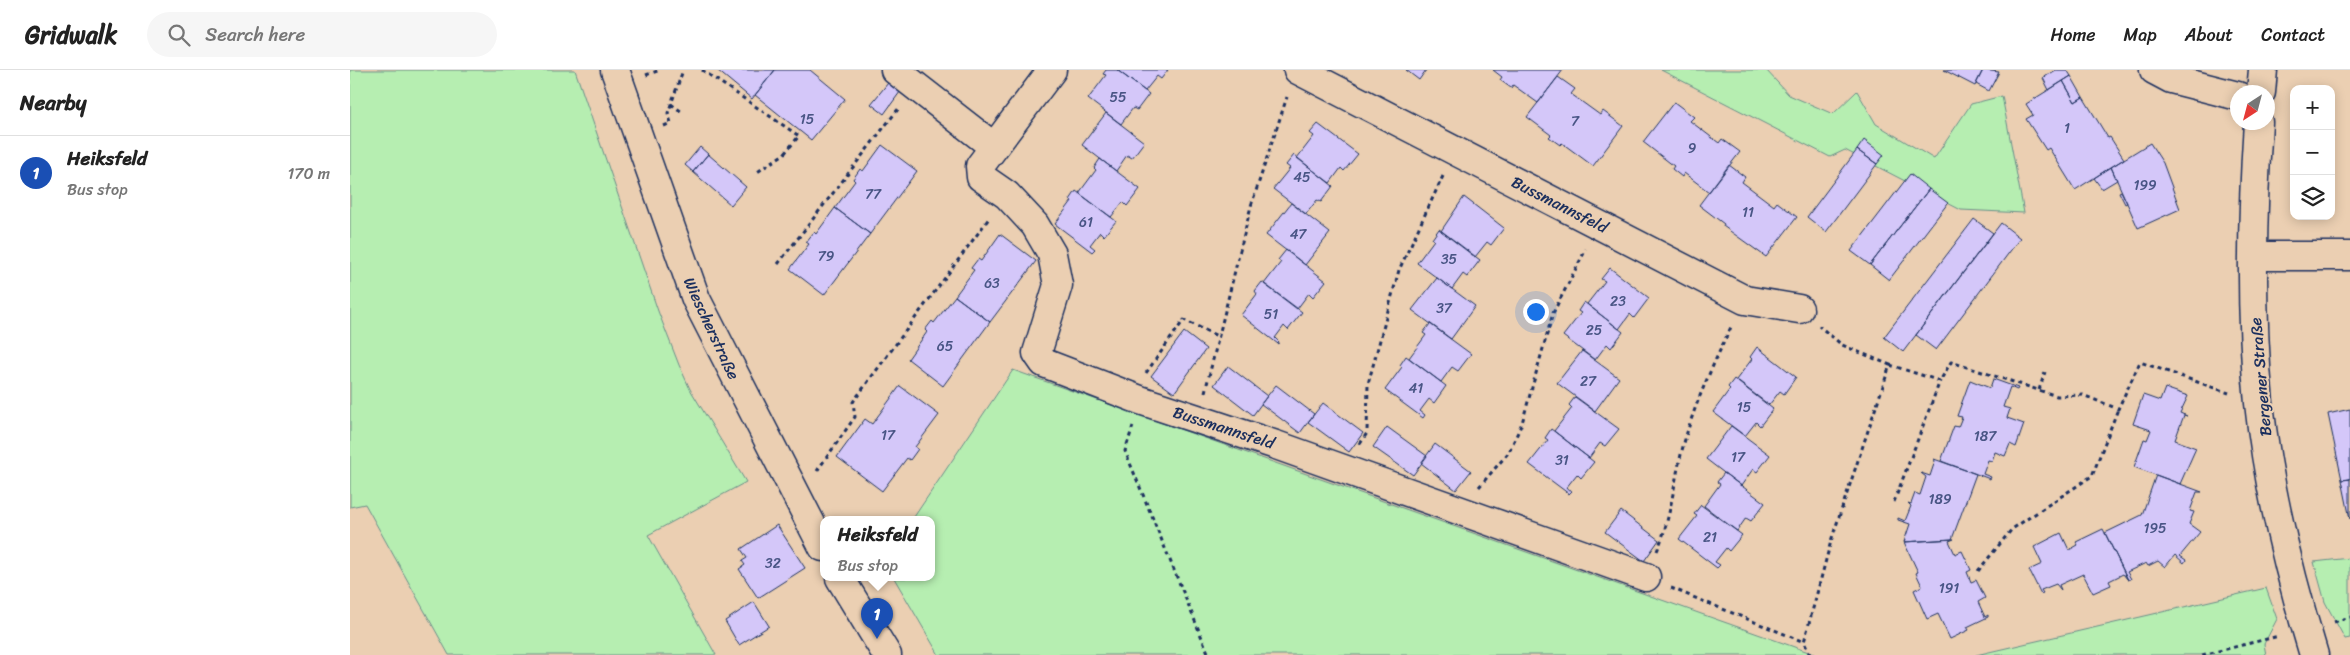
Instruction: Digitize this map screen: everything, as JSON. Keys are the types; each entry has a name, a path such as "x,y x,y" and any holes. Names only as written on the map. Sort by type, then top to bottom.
{"street":[{"name":"Wiescherstraße","path":"615,70 696,299 820,541"},
{"name":"Bussmannsfeld","path":"1052,70 980,166 982,177 1006,195 1035,224 1052,254 1058,285 1037,353 1044,363 1135,398 1345,469 1646,577"},
{"path":"2154,70 2171,79 2230,94"},
{"path":"2262,85 2263,70"},
{"path":"906,78 994,147"},
{"name":"Bussmannsfeld","path":"1294,79 1455,151 1745,300 1800,309"},
{"name":"Bergener Straße","path":"2258,130 2253,256 2259,404 2278,521 2310,642"},
{"path":"2253,256 2350,256"},
{"path":"842,581 887,655"}],"path":[{"path":"638,137 670,123 668,114 683,70"},
{"path":"702,70 799,136 784,154 756,173"},
{"path":"778,264 906,78"},
{"path":"1198,419 1251,206 1294,79"},
{"path":"671,104 682,112"},
{"path":"1345,469 1367,433 1368,384 1399,270 1455,151"},
{"path":"797,499 855,417 854,402 1006,195"},
{"path":"1459,510 1509,452 1522,423 1553,313 1599,224"},
{"path":"1745,300 1696,406 1684,444 1661,543 1646,577 1804,642"},
{"path":"1800,309 1842,345 1890,365 1940,381"},
{"path":"1209,655 1126,451 1135,398 1184,320 1219,337"},
{"path":"1894,502 1940,381 1951,362 2057,396 2083,395 2118,409"},
{"path":"1978,571 2012,529 2092,476 2118,409 2140,362 2259,404"},
{"path":"1810,655 1804,642 1831,541 1890,365"},
{"path":"2039,390 2045,372"},
{"path":"2202,655 2310,642"}],"green space":[{"path":"350,70 575,70 658,311 679,365 690,389 746,482 648,535 716,655 449,655 365,504 350,507"},
{"path":"1661,70 1766,70 1789,95 1833,114 1857,91 1876,124 1934,159 1971,104 2002,96 2024,213 1961,210 1845,150 1830,157"},
{"path":"1013,370 1817,655 939,655 896,581 935,581 935,516 915,516"},
{"path":"2350,558 2350,638 2345,639 2325,602 2314,562"},
{"path":"2266,588 2277,619 2264,644 2266,655 1976,655"}],"building":[{"path":"717,70 775,70 752,99"},
{"path":"775,70 810,70 845,99 811,140 755,95"},
{"path":"1106,70 1117,70 1149,94 1137,110 1133,108 1121,124 1088,99 1106,75 1103,74"},
{"path":"1117,70 1168,70 1161,79 1157,76 1145,91"},
{"path":"1406,70 1426,70 1419,80"},
{"path":"1493,70 1563,70 1538,103 1513,85 1511,88 1500,80 1502,77"},
{"path":"1944,70 1983,70 1975,86"},
{"path":"1983,70 1999,72 1989,91 1976,84"},
{"path":"2056,70 2067,70 2071,76 2049,90 2043,78"},
{"path":"2071,76 2083,97 2075,102 2063,81"},
{"path":"1558,77 1575,89 1571,94 1600,115 1603,111 1623,126 1593,166 1562,143 1560,145 1549,137 1551,135 1527,117"},
{"path":"2063,81 2075,102 2083,97 2108,138 2110,137 2124,159 2075,190 2049,148 2046,150 2026,119 2033,115 2026,104"},
{"path":"888,83 900,92 884,114 871,104"},
{"path":"1674,102 1694,117 1690,121 1719,143 1722,139 1740,152 1709,192 1684,173 1682,177 1672,169 1674,166 1643,142"},
{"path":"1106,113 1144,142 1132,158 1127,155 1116,171 1082,145"},
{"path":"1318,124 1358,154 1344,171 1341,168 1330,183 1297,158 1314,136 1310,133"},
{"path":"1864,140 1884,155 1877,164 1857,150"},
{"path":"2150,143 2163,163 2180,209 2138,228 2111,167"},
{"path":"882,145 917,171 870,234 835,208 855,181 853,179 860,169 863,171"},
{"path":"700,147 708,154 693,172 685,165"},
{"path":"1857,150 1877,164 1826,232 1807,217"},
{"path":"708,154 746,187 731,205 693,172"},
{"path":"1294,155 1333,186 1321,202 1317,200 1306,214 1273,189 1290,168 1286,165"},
{"path":"1100,159 1140,189 1127,206 1123,202 1111,217 1079,193 1096,170 1094,168"},
{"path":"1729,165 1745,177 1742,182 1774,206 1777,202 1797,217 1766,257 1723,226 1724,224 1699,205"},
{"path":"2111,167 2117,180 2102,189 2094,178"},
{"path":"1910,174 1929,189 1870,265 1851,251"},
{"path":"1929,189 1948,203 1889,280 1870,265"},
{"path":"1076,191 1116,221 1104,236 1100,232 1090,245 1095,249 1092,252 1055,224 1072,201 1070,200"},
{"path":"2121,191 2127,203 2125,204 2119,192"},
{"path":"1464,197 1504,228 1491,245 1487,242 1475,257 1441,231"},
{"path":"1291,203 1330,233 1305,265 1266,235"},
{"path":"835,208 870,234 824,295 790,269 809,244 806,242 814,232 816,234"},
{"path":"1974,219 1993,233 1903,352 1884,337"},
{"path":"2001,223 2020,238 1936,350 1916,335"},
{"path":"1439,229 1480,260 1467,277 1463,274 1452,289 1417,263 1434,240 1432,239"},
{"path":"1000,234 1036,261 990,322 955,296 974,270 971,268 978,259 981,261"},
{"path":"1286,250 1326,281 1313,297 1309,293 1297,309 1264,284 1281,262 1278,260"},
{"path":"1610,268 1649,298 1634,318 1630,314 1619,329 1587,304 1605,281 1601,279"},
{"path":"1437,278 1475,306 1451,339 1412,310"},
{"path":"1262,282 1302,312 1288,330 1284,326 1275,338 1279,342 1278,344 1241,315 1257,294 1255,291"},
{"path":"955,296 990,322 943,386 908,359 927,332 925,330 932,321 934,323"},
{"path":"1584,302 1623,332 1611,348 1607,344 1595,360 1563,336 1581,313 1578,311"},
{"path":"1430,324 1471,354 1458,371 1452,367 1441,382 1409,358 1426,335 1423,333"},
{"path":"1184,332 1206,349 1174,393 1151,376"},
{"path":"1757,347 1796,377 1784,394 1780,391 1769,405 1736,380 1752,359 1750,357"},
{"path":"1582,351 1619,378 1595,411 1557,383"},
{"path":"1406,356 1446,386 1434,403 1429,399 1420,411 1425,415 1423,418 1385,390 1402,367 1400,365"},
{"path":"1228,366 1267,396 1253,415 1214,385"},
{"path":"1734,379 1773,409 1760,426 1756,422 1745,436 1713,412 1730,389 1728,387"},
{"path":"1993,379 2018,388 2017,390 2010,387 2003,407 2010,409 2007,418 2024,424 2016,447 2010,444 2005,456 1995,452 1992,461 1988,460 1983,474 1991,477 1990,479 1941,461 1954,426 1958,427 1962,417 1957,416 1970,380 1990,388"},
{"path":"1276,385 1314,414 1300,433 1261,404"},
{"path":"900,386 939,415 915,447 918,449 910,460 907,458 882,491 837,457 865,419 872,424"},
{"path":"2165,388 2188,396 2180,413 2187,416 2184,415 2175,440 2196,448 2180,484 2134,467 2144,439 2147,440 2151,430 2133,424 2143,395 2160,401"},
{"path":"1575,397 1619,429 1605,446 1600,443 1589,458 1554,431 1572,408 1569,405"},
{"path":"1323,403 1363,433 1349,452 1308,422"},
{"path":"2350,409 2350,479 2342,480 2328,414"},
{"path":"1731,426 1770,455 1757,472 1753,469 1741,486 1706,459"},
{"path":"1387,427 1427,456 1413,475 1373,447"},
{"path":"1551,429 1594,462 1581,478 1577,474 1566,488 1572,491 1569,494 1529,464 1548,440 1545,438"},
{"path":"1435,444 1471,471 1456,490 1421,463"},
{"path":"1934,459 1976,474 1952,539 1904,542 1910,524 1898,520 1898,518 1905,521 1911,506 1908,503 1911,504 1915,493 1920,495 1926,477 1921,473 1930,476"},
{"path":"1724,473 1765,503 1751,521 1746,518 1737,531 1704,506 1720,484 1717,482"},
{"path":"2156,475 2202,492 2197,492 2190,511 2194,512 2189,524 2200,532 2180,556 2186,560 2184,563 2175,555 2165,567 2158,561 2148,566 2146,563 2127,572 2131,579 2128,580 2105,533 2142,515"},
{"path":"2350,479 2350,519 2342,480"},
{"path":"1701,505 1742,535 1729,551 1726,548 1715,562 1720,565 1717,568 1679,539 1697,516 1694,514"},
{"path":"1621,511 1659,540 1644,561 1605,532"},
{"path":"777,525 805,568 758,598 739,569 745,565 742,561 747,558 741,549"},
{"path":"2103,529 2128,580 2123,574 2109,581 2111,585 2093,593 2083,574 2059,585 2061,590 2056,584 2041,590 2043,593 2041,594 2029,570 2042,564 2034,547 2061,533 2069,550 2078,545 2076,542"},
{"path":"1954,539 1949,541 1955,554 1962,551 1971,570 1967,572 1971,582 1976,580 1985,598 1978,602 1985,617 1988,615 1988,617 1967,627 1969,630 1950,639 1938,614 1927,619 1914,590 1922,586 1916,573 1918,572 1904,542"},
{"path":"754,602 769,626 739,645 725,621"}],"place":[{"name":"Heiksfeld","path":"877,639"}]}
